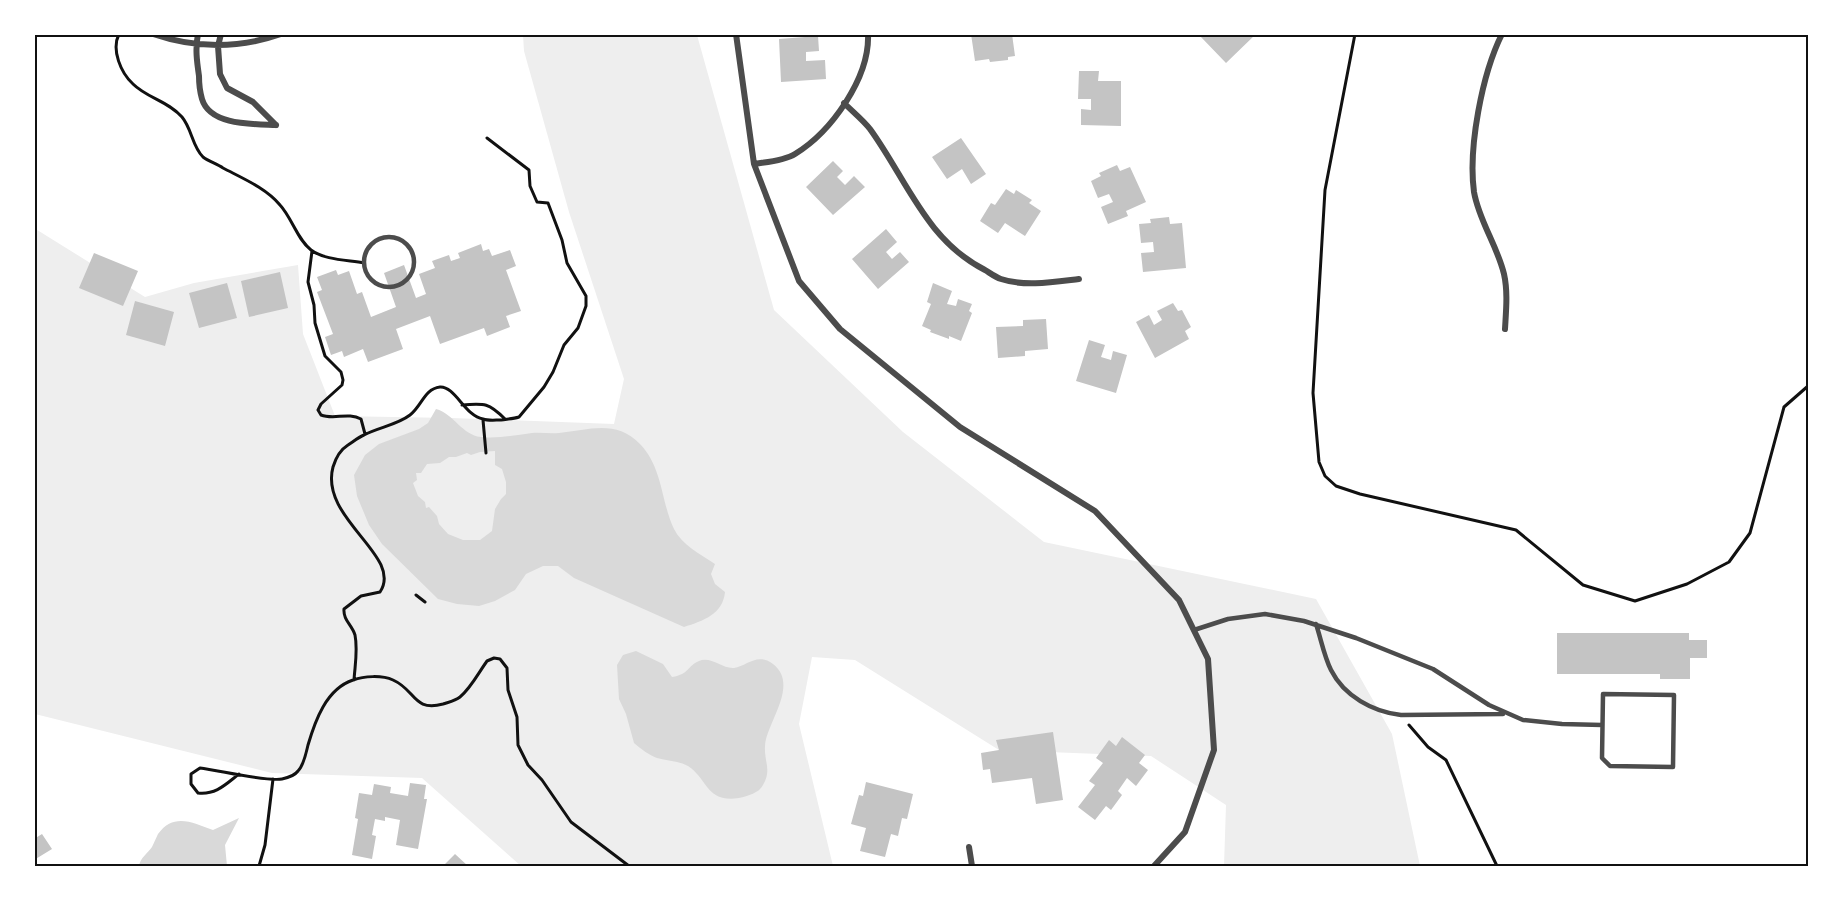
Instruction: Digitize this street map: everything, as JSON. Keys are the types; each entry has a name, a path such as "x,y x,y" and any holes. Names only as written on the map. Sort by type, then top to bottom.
{"street":[{"path":"153,34 196,45 218,46 255,43 281,34"},
{"path":"198,34 196,45 202,101 210,112 235,123 276,125 253,102 227,88 220,74 218,46 221,34"},
{"path":"736,34 754,164 799,281 840,329 960,427 1095,511 1179,600 1208,659 1214,750 1185,832 1154,867"},
{"path":"754,164 794,155 828,126 855,88 869,47 868,34"},
{"path":"1502,34 1484,89 1476,129 1473,164 1474,192 1482,220 1504,274 1507,296 1505,329"},
{"path":"844,103 869,127 937,234 969,262 1001,279 1031,283 1079,279"},
{"path":"969,847 972,867"}],"lane":[{"path":"390,237 405,243 414,257 411,274 406,280 391,286 376,283 366,271 364,263 368,248 374,242 390,237"},
{"path":"1194,630 1228,619 1265,614 1316,624 1433,669 1506,714 1523,720 1602,725"},
{"path":"1316,624 1330,669 1348,692 1365,705 1387,714 1401,715 1506,714"},
{"path":"1603,694 1674,695 1673,767 1610,766 1602,758 1602,725 1603,694"}],"path":[{"path":"118,34 116,54 121,67 133,85 167,104 182,116 204,157 258,187 280,204 303,242 312,251 364,263"},
{"path":"1355,34 1325,190 1313,393 1319,462 1325,476 1336,486 1360,494 1516,530 1583,585 1635,601 1687,584 1729,562 1750,533 1784,407 1809,386"},
{"path":"354,680 357,653 355,634 343,616 344,609 361,596 380,592 385,585 386,577 372,550 338,506 334,495 332,470 336,459 343,448 364,434 411,414 432,390 446,387 470,413 483,420 505,420 519,417 544,387 564,345 578,328 586,306 586,296 567,263 562,240 548,203 537,202 530,186 529,170 487,138"},
{"path":"312,251 308,282 314,305 315,323 325,356 341,372 343,380 342,385 321,404 318,410 326,417 344,415 361,419 364,434"},
{"path":"462,405 485,404 493,407 505,420"},
{"path":"483,420 486,453"},
{"path":"416,595 425,602"},
{"path":"239,774 215,792 207,794 198,793 191,784 191,774 200,768 273,779 281,779 298,771 303,763 314,725 330,697 340,686 354,680 380,676 391,678 420,704 432,706 457,700 488,661 494,658 500,659 507,668 508,690 517,717 518,745 528,765 542,780 571,822 629,867"},
{"path":"1401,715 1428,747 1446,760 1497,867"},
{"path":"259,867 265,845 273,779"}],"shaded area":[{"path":"523,35 697,35 774,310 903,432 1044,542 1316,599 1392,734 1420,866 1224,866 1226,805 1151,756 999,750 855,660 812,657 799,724 833,866 521,866 422,778 272,773 35,714 34,228 145,297 194,283 298,265 303,334 335,416 614,424 624,379 569,212 524,51"},
{"path":"436,409 448,415 468,432 481,437 602,428 621,431 631,436 648,453 677,535 692,549 715,564 711,574 715,584 725,592 720,606 711,616 684,627 574,578 558,566 543,566 526,574 515,590 495,601 479,606 438,599 382,544 369,525 357,496 354,475 365,455 379,444 419,429 428,423","holes":["495,451 495,465 502,469 506,482 506,494 495,509 492,531 480,540 463,540 448,534 439,524 437,516 429,507 426,508 425,502 418,496 413,483 417,480 416,473 421,473 427,464 440,463 449,457 467,453 471,455"]},
{"path":"636,651 663,664 672,677 682,674 695,663 703,660 730,668 739,667 757,659 773,664 780,673 783,693 767,737 765,752 767,775 759,790 739,798 720,797 714,794 688,766 654,757 634,743 619,699 617,665 623,655"},
{"path":"239,818 225,845 227,866 139,866 158,834 171,823 184,821 213,830"}],"building":[{"path":"971,34 1012,34 1015,56 1008,57 1008,60 975,61"},
{"path":"1201,34 1256,34 1226,63 1200,36"},
{"path":"818,36 819,51 806,52 806,61 825,60 826,79 781,82 779,39"},
{"path":"1079,71 1099,71 1098,81 1121,81 1121,126 1081,125 1081,109 1091,110 1091,99 1078,99"},
{"path":"961,138 986,174 971,184 962,169 947,179 932,157"},
{"path":"833,161 843,171 837,177 845,185 854,176 865,187 833,215 806,187"},
{"path":"1117,165 1120,171 1130,167 1146,202 1126,211 1128,216 1108,224 1101,207 1113,202 1109,194 1098,198 1091,181 1101,176 1099,173"},
{"path":"1006,189 1014,194 1016,190 1032,200 1029,203 1041,211 1025,236 1005,223 998,233 980,221 991,203 995,205"},
{"path":"1169,217 1170,224 1182,223 1186,268 1143,272 1141,253 1154,252 1153,242 1141,243 1139,224 1151,223 1150,219"},
{"path":"886,229 897,242 886,252 892,259 900,252 909,262 878,289 852,259"},
{"path":"481,244 483,251 489,249 492,256 510,250 516,266 506,270 521,311 506,316 510,327 487,336 484,328 440,344 430,316 396,329 403,349 368,362 363,349 344,357 342,351 331,355 325,337 333,334 317,292 322,290 317,277 336,270 338,275 349,271 357,294 362,292 371,317 396,307 384,273 404,265 416,298 426,294 419,274 435,268 432,261 449,255 451,261 460,258 458,253"},
{"path":"94,253 138,271 123,306 79,288"},
{"path":"280,272 288,308 249,317 241,281"},
{"path":"227,283 237,318 199,328 189,293"},
{"path":"933,283 952,291 947,304 956,306 958,299 972,304 969,311 972,313 961,341 930,332 931,330 922,326 931,304 927,302"},
{"path":"135,301 174,312 165,346 126,335"},
{"path":"1173,303 1178,311 1182,310 1191,327 1185,331 1189,339 1155,358 1136,322 1149,315 1154,325 1162,320 1157,311"},
{"path":"1046,319 1048,349 1025,351 1025,356 998,358 996,327 1023,326 1023,320"},
{"path":"1089,340 1105,345 1101,357 1111,360 1113,351 1127,355 1116,393 1076,381"},
{"path":"1557,633 1689,633 1689,640 1707,640 1707,658 1690,658 1690,679 1660,679 1660,674 1557,674"},
{"path":"1053,732 1063,800 1036,804 1032,778 992,783 990,769 983,770 981,753 999,750 996,740"},
{"path":"1122,737 1145,755 1139,763 1148,770 1136,786 1127,778 1118,791 1122,795 1111,810 1106,806 1095,820 1078,807 1095,785 1089,781 1103,763 1096,758 1109,740 1116,746"},
{"path":"866,782 913,794 907,819 902,818 898,836 891,834 885,857 860,851 866,828 851,824 859,795 863,796"},
{"path":"410,783 426,785 424,799 427,799 418,849 396,845 400,820 385,817 385,821 375,819 372,835 376,836 372,859 352,855 358,819 355,818 359,793 372,795 374,784 391,787 390,793 408,796"},
{"path":"42,834 52,849 34,860 34,839"},
{"path":"455,854 468,866 443,866"}]}
